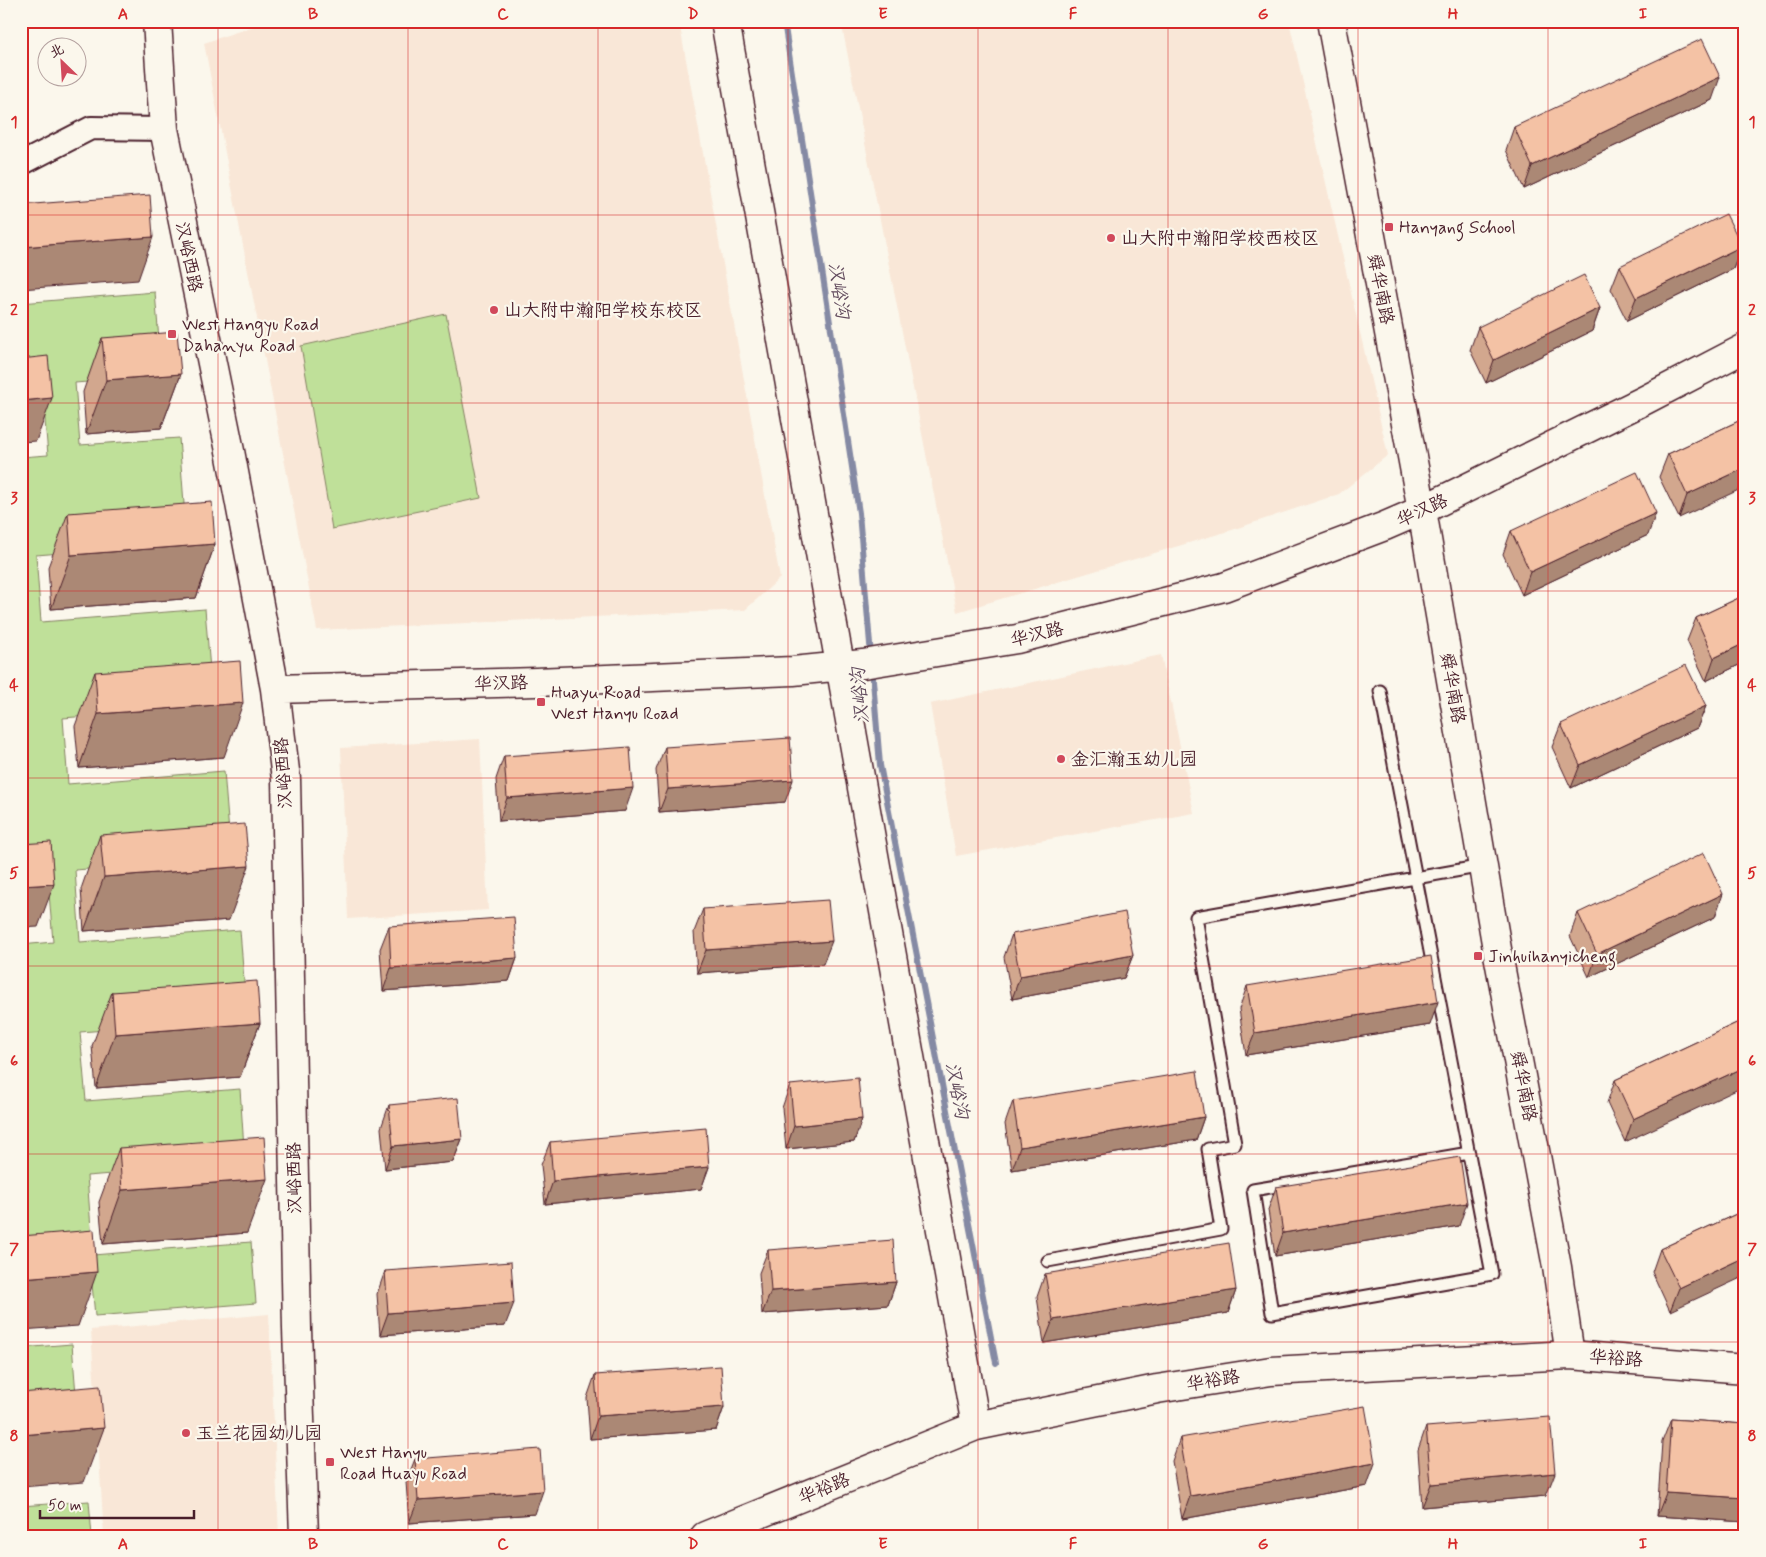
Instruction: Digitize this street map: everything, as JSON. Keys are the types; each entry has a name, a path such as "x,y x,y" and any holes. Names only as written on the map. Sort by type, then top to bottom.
{"street":[{"name":"汉峪西路","path":"157,21 164,129 230,451 275,689 286,779 297,1310 304,1536"},
{"path":"725,21 861,664 976,1426"},
{"name":"舜华南路","path":"1331,21 1422,510 1483,866 1557,1267 1570,1355"},
{"path":"21,164 91,128 164,129"},
{"name":"华汉路","path":"275,689 536,682 793,671 861,664 1017,640 1224,587 1386,526 1645,400 1745,348"},
{"name":"华裕路","path":"704,1536 976,1426 1157,1388 1271,1371 1570,1355 1745,1369"}],"lane":[{"path":"1380,691 1469,1153 1492,1274 1272,1313 1253,1190 1469,1153"},
{"path":"1048,1262 1221,1230 1208,1149 1236,1144 1196,917 1483,866"}],"shaded area":[{"name":"山大附中瀚阳学校东校区","path":"269,21 679,21 780,578 745,610 317,630 204,43"},
{"name":"山大附中瀚阳学校西校区","path":"841,21 1289,21 1388,455 1339,494 1232,530 957,612"},
{"name":"金汇瀚玉幼儿园","path":"1161,655 1194,813 956,856 930,704"},
{"path":"480,739 488,910 348,919 341,748"},
{"name":"玉兰花园幼儿园","path":"269,1314 279,1536 104,1536 91,1330"}],"green space":[{"path":"155,292 162,376 75,383 80,445 179,438 187,543 36,555 41,622 205,609 213,706 63,718 68,784 224,771 231,858 75,870 80,942 240,930 247,1019 80,1032 86,1101 240,1089 245,1163 87,1176 93,1255 251,1242 256,1303 95,1316 90,1263 21,1268 21,945 53,942 47,868 21,869 21,775 25,775 21,730 21,457 48,455 42,385 21,387 21,303"},
{"path":"446,314 481,498 332,529 301,346"},
{"path":"72,1344 78,1420 21,1425 21,1348"},
{"path":"89,1501 92,1536 21,1536 21,1506"}],"building":[{"path":"1702,39 1720,77 1532,166 1514,127"},
{"path":"150,195 153,237 21,247 21,205"},
{"path":"1726,214 1742,246 1636,298 1620,266"},
{"path":"1584,275 1600,308 1494,360 1478,327"},
{"path":"177,332 181,374 106,380 102,338"},
{"path":"48,356 52,398 21,401 21,359"},
{"path":"1745,418 1745,468 1687,495 1668,454"},
{"path":"1637,472 1656,513 1530,572 1511,531"},
{"path":"212,502 215,544 71,555 68,513"},
{"path":"1745,595 1745,643 1714,658 1696,618"},
{"path":"240,661 243,703 98,714 95,672"},
{"path":"1686,665 1706,706 1580,765 1561,724"},
{"path":"21,686 24,716 21,717"},
{"path":"790,738 793,780 668,789 665,747"},
{"path":"630,747 633,788 507,798 504,756"},
{"path":"245,824 249,866 104,877 100,835"},
{"path":"51,842 54,884 21,886 21,844"},
{"path":"1704,853 1723,894 1597,954 1578,913"},
{"path":"828,900 832,941 706,950 703,909"},
{"path":"1125,912 1133,955 1020,976 1012,934"},
{"path":"514,917 517,958 391,968 389,926"},
{"path":"1431,956 1438,1002 1255,1033 1247,986"},
{"path":"257,981 260,1023 115,1034 112,992"},
{"path":"1745,1019 1745,1067 1633,1119 1615,1080"},
{"path":"1197,1071 1204,1117 1020,1147 1013,1101"},
{"path":"858,1078 862,1119 794,1126 790,1085"},
{"path":"458,1098 462,1139 393,1146 389,1105"},
{"path":"706,1128 709,1167 553,1181 550,1142"},
{"path":"264,1137 267,1179 122,1190 119,1148"},
{"path":"1460,1157 1467,1203 1283,1233 1276,1187"},
{"path":"1745,1210 1745,1257 1679,1288 1660,1249"},
{"path":"94,1230 97,1272 21,1278 21,1236"},
{"path":"893,1240 896,1282 771,1291 768,1250"},
{"path":"1229,1243 1236,1290 1053,1320 1045,1274"},
{"path":"511,1262 514,1303 388,1313 385,1271"},
{"path":"721,1366 724,1407 598,1416 595,1375"},
{"path":"100,1386 104,1428 21,1435 21,1393"},
{"path":"1365,1406 1375,1463 1190,1496 1180,1438"},
{"path":"1550,1417 1555,1473 1431,1484 1426,1427"},
{"path":"1671,1419 1745,1424 1745,1498 1666,1493"},
{"path":"540,1449 543,1491 418,1500 415,1459"}],"waterway":[{"name":"汉峪沟","path":"784,21 859,513 871,656"},
{"name":"汉峪沟","path":"872,668 880,765 996,1363"}],"place":[{"name":"Hanyang School","path":"1389,227"},
{"name":"山大附中瀚阳学校西校区","path":"1111,238"},
{"name":"山大附中瀚阳学校东校区","path":"494,310"},
{"name":"West Hangyu Road Dahanyu Road","path":"172,334"},
{"name":"Huayu Road West Hanyu Road","path":"541,702"},
{"name":"金汇瀚玉幼儿园","path":"1061,759"},
{"name":"Jinhuihanyicheng","path":"1478,956"},
{"name":"玉兰花园幼儿园","path":"186,1433"},
{"name":"West Hanyu Road Huayu Road","path":"330,1462"}]}
